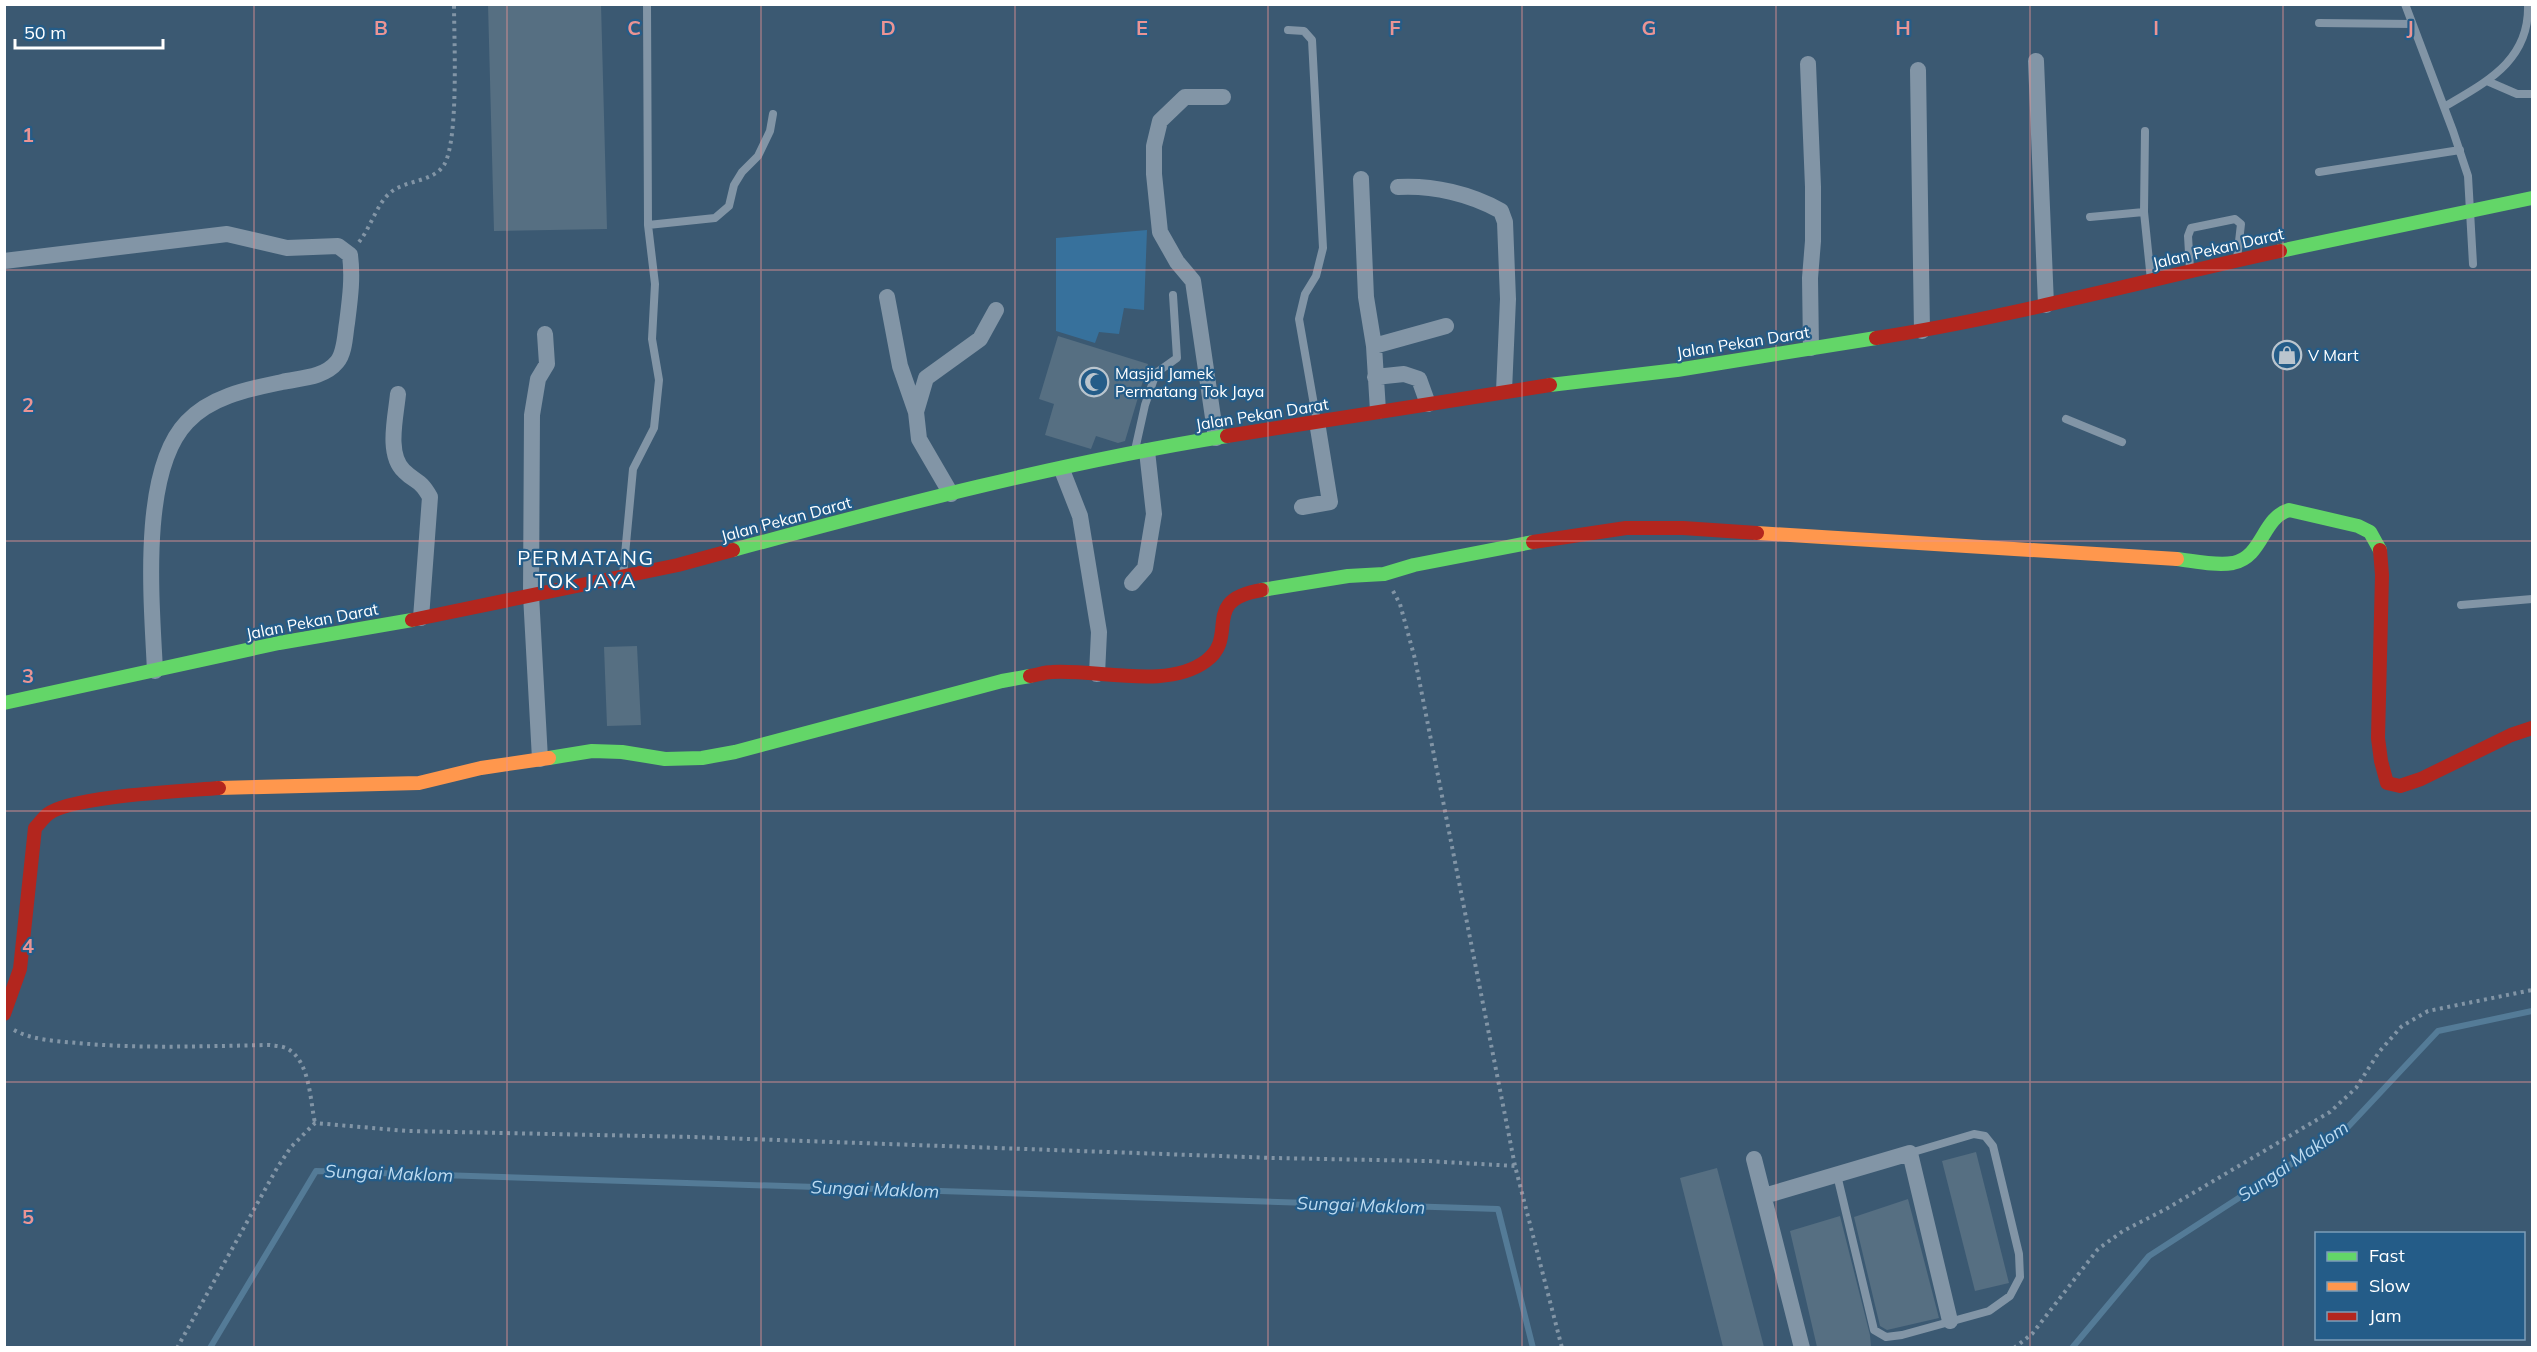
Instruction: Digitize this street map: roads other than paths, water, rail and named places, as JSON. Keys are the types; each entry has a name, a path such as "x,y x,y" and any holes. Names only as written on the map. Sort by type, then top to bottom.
{"street":[{"path":"2036,61 2046,305"},
{"path":"1808,64 1813,198 1810,278 1811,348"},
{"path":"1918,70 1922,331"},
{"path":"1216,438 1193,281 1177,262 1160,232 1154,146 1160,121 1185,97 1223,97"},
{"path":"1361,179 1366,297 1374,346 1378,411"},
{"path":"1398,187 1428,187 1490,205 1501,211 1505,222 1508,299 1504,391"},
{"name":"Jalan Pekan Darat","path":"4,703 279,643 421,618 678,565 874,512 1141,452 1504,391 1677,370 1922,331 2046,305 2237,260 2532,198"},
{"path":"4,261 227,234 287,248 338,246 350,255 353,279 344,343 338,362 321,374 218,399 187,422 167,453 153,514 152,603 155,670"},
{"path":"887,297 900,366 915,412 919,439 951,494"},
{"path":"915,412 926,378 980,339 996,310"},
{"path":"1374,346 1446,326"},
{"path":"540,759 531,595 532,415 538,379 547,364 545,334"},
{"path":"1375,377 1404,374 1419,379 1428,404"},
{"path":"398,394 394,444 396,457 403,471 422,482 430,497 421,618"},
{"path":"1302,507 1329,502 1317,422"},
{"path":"1132,583 1145,568 1154,514 1141,452"},
{"path":"1062,470 1080,516 1099,632 1097,674"},
{"path":"7,1020 20,969 35,828 49,813 70,806 117,797 225,787 419,783 481,768 592,751 622,752 665,759 702,758 746,749 1002,681 1052,672 1159,676 1181,672 1205,662 1217,651 1222,637 1222,616 1231,602 1247,592 1348,576 1384,574 1414,565 1497,548 1626,528 1737,531 2033,552 2232,563 2243,561 2252,555 2262,542 2269,524 2278,514 2288,510 2305,512 2343,521 2369,532 2380,549 2382,578 2380,768 2387,783 2400,786 2421,779 2511,735 2532,728"},
{"path":"1764,1196 1910,1153 1950,1321"},
{"path":"1754,1160 1802,1347"}],"lane":[{"path":"623,576 633,469 654,428 659,380 652,339 655,284 648,225 647,4"},
{"path":"2405,4 2468,176 2473,264"},
{"path":"2444,107 2487,81 2516,55 2528,16 2528,4"},
{"path":"2319,23 2412,24"},
{"path":"1288,30 1304,31 1312,40 1323,248 1316,276 1305,294 1299,319 1317,422"},
{"path":"2487,81 2517,94 2532,94"},
{"path":"648,225 715,218 729,206 734,185 742,172 758,156 770,131 773,114"},
{"path":"2145,131 2144,212 2151,281"},
{"path":"2319,172 2460,150"},
{"path":"2090,217 2144,212"},
{"path":"2190,271 2188,236 2191,228 2235,219 2241,224 2237,260"},
{"path":"1141,452 1145,405 1156,373 1177,358 1173,295"},
{"path":"2066,419 2122,442"},
{"path":"2461,605 2532,599"},
{"path":"1837,1175 1874,1330 1886,1336 1902,1335 1989,1311 2010,1296 2020,1277 2019,1254 1993,1146 1985,1137 1974,1134 1910,1153"}],"waterway":[{"name":"Sungai Maklom","path":"2072,1348 2149,1256 2347,1128 2438,1031 2532,1011"},
{"name":"Sungai Maklom","path":"210,1348 316,1171 1498,1209 1533,1348"}],"place":[{"name":"V Mart","path":"2287,355"},
{"name":"Masjid Jamek Permatang Tok Jaya","path":"1094,382"}],"district":[{"name":"PERMATANG TOK JAYA","path":"586,568"}]}
